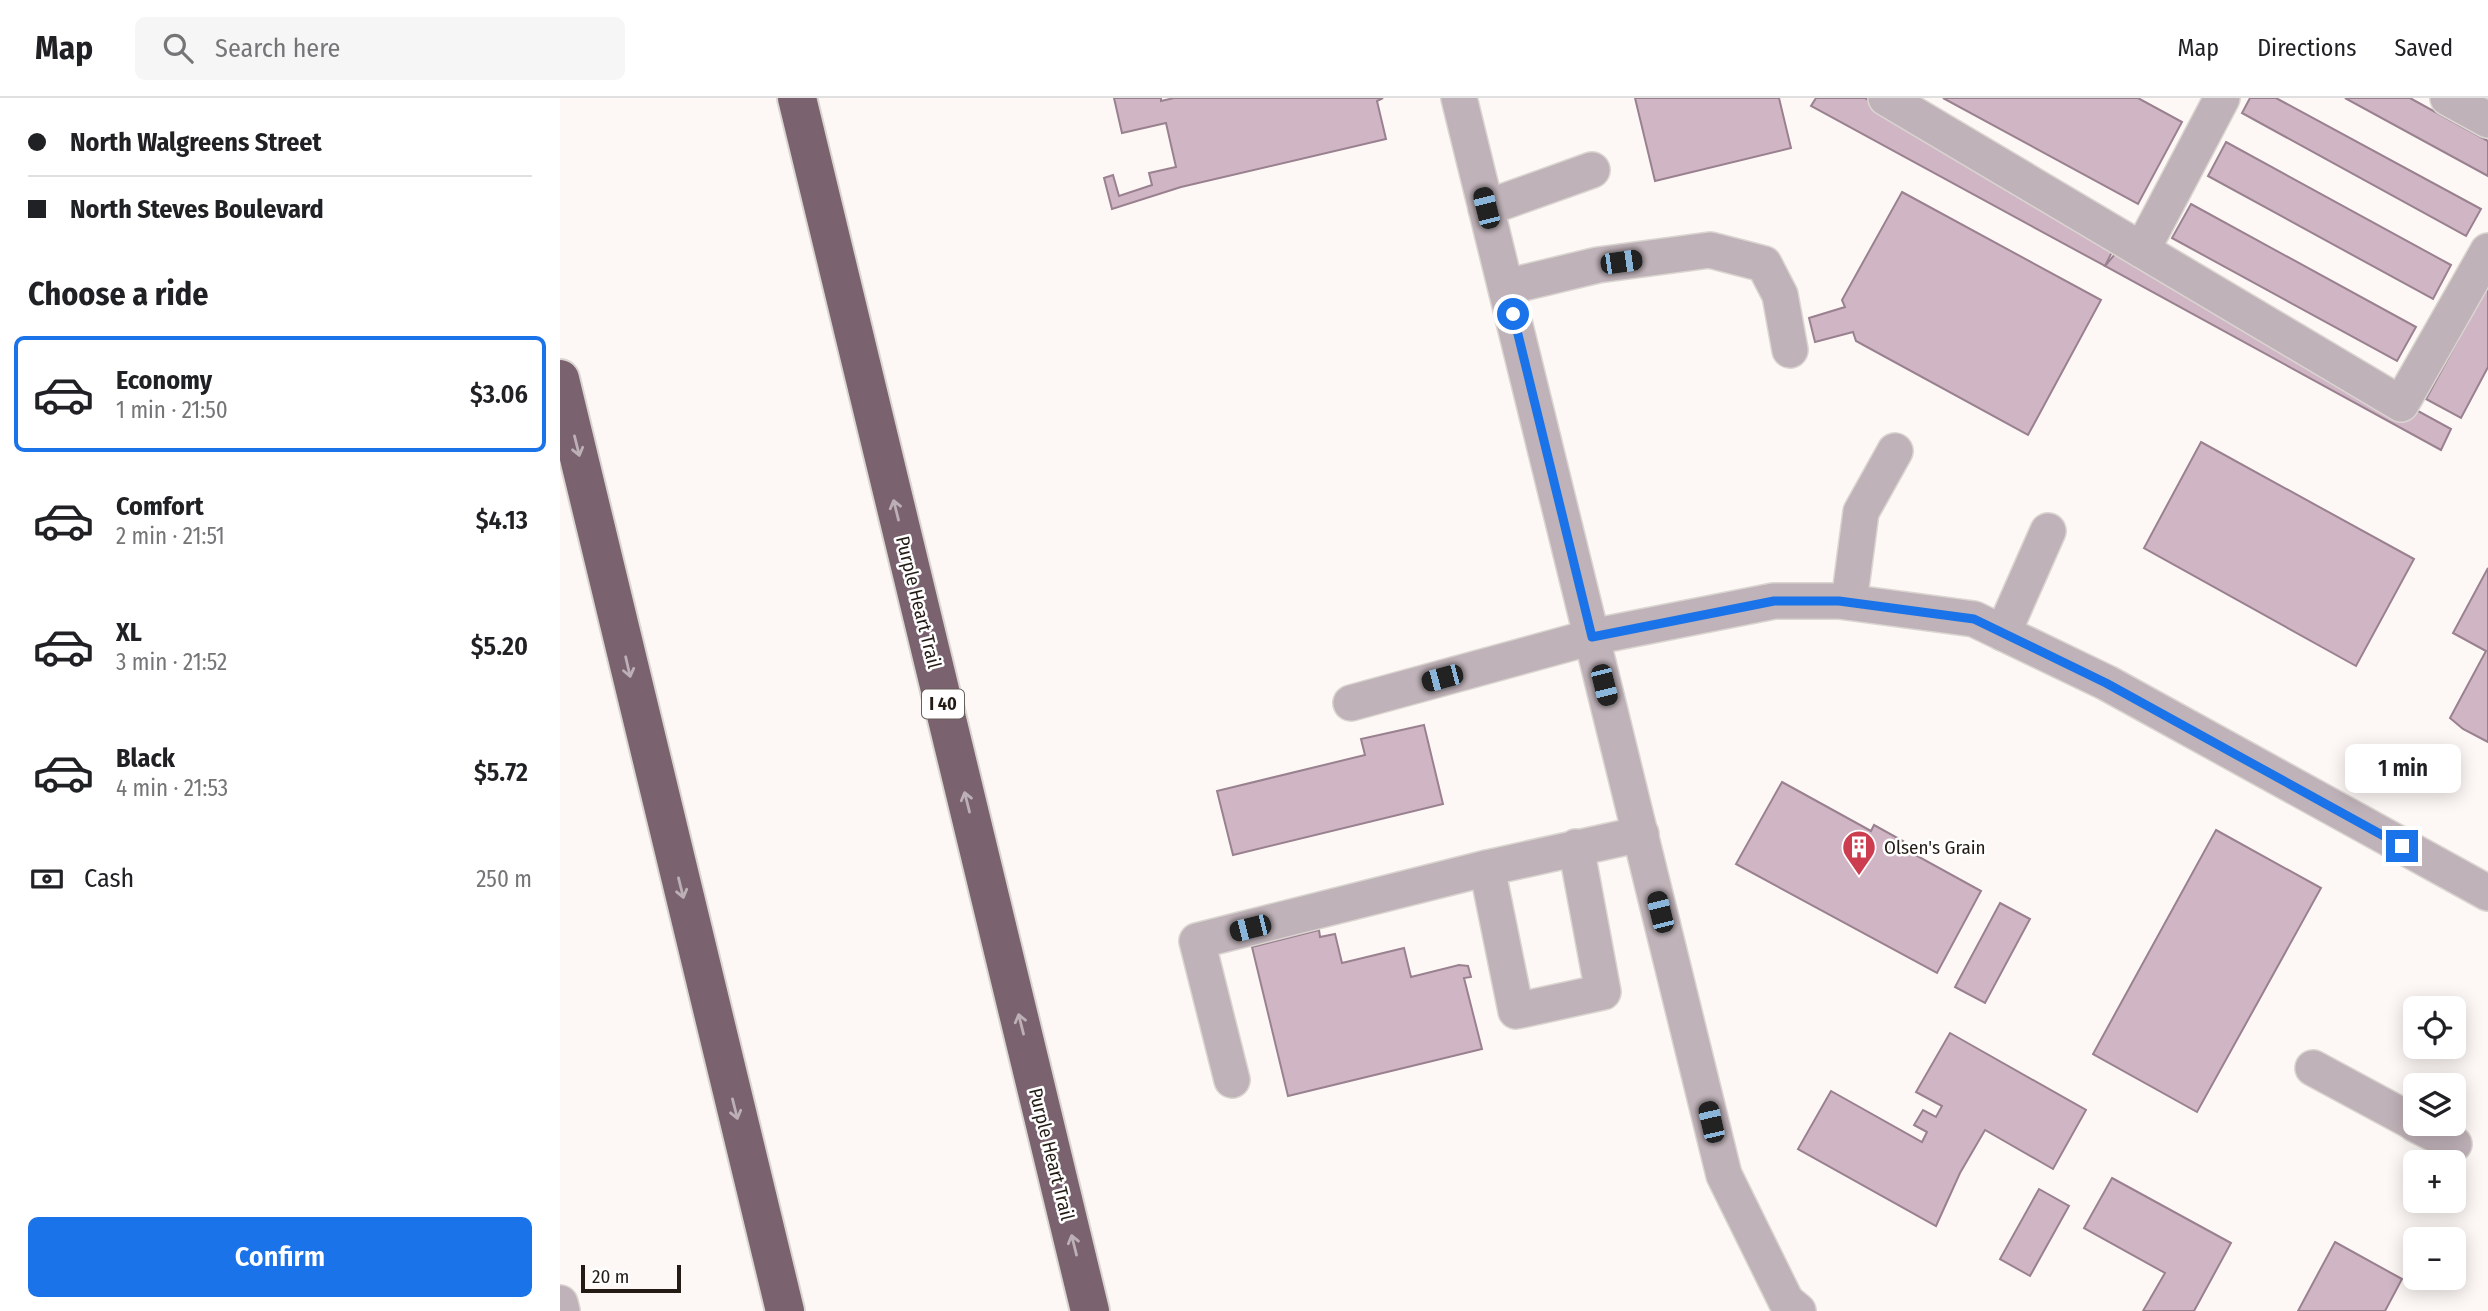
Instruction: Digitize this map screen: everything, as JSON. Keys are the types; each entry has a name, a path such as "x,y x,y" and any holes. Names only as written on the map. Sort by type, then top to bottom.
{"highway":[{"name":"Purple Heart Trail","path":"797,98 1090,1311"},
{"path":"560,379 785,1311"}],"street":[{"path":"1459,98 1724,1175 1786,1301 1798,1311"},
{"path":"1886,98 2401,404 2488,251"},
{"path":"2142,250 2222,98"},
{"path":"2448,98 2488,120"},
{"path":"1486,208 1592,170"},
{"path":"1506,288 1598,265 1710,250 1764,264 1780,295 1790,350"},
{"path":"1849,602 1861,512 1895,451"},
{"path":"2003,633 2048,531"},
{"path":"1351,703 1592,637 1774,601 1849,602 1974,619 2106,683 2488,893"},
{"path":"1232,1080 1197,941 1576,847 1641,834"},
{"path":"1487,869 1516,1011 1603,992 1576,847"},
{"path":"2313,1068 2403,1117"},
{"path":"2438,1136 2454,1144"},
{"path":"560,1303 562,1311"}],"building":[{"path":"1114,98 1161,98 1161,101 1174,98 1383,98 1377,101 1386,139 1181,187 1112,209 1104,178 1113,175 1119,196 1152,185 1149,173 1176,167 1166,123 1122,133"},
{"path":"1635,98 1779,98 1791,148 1655,181"},
{"path":"1816,98 1865,98 2119,238 2105,266 1811,106"},
{"path":"1943,98 2138,98 2182,122 2138,204"},
{"path":"2250,98 2276,98 2481,209 2466,236 2242,113"},
{"path":"2345,98 2410,98 2488,141 2488,176"},
{"path":"2226,142 2451,265 2433,299 2208,176"},
{"path":"1902,192 2101,300 2028,435 1856,341 1853,332 1815,342 1809,318 1845,307 1842,300"},
{"path":"2191,204 2416,327 2397,361 2172,238"},
{"path":"2120,248 2451,429 2441,450 2105,266"},
{"path":"2488,285 2488,367 2461,418 2426,399"},
{"path":"2201,442 2414,559 2356,666 2144,548"},
{"path":"2488,568 2488,742 2463,729 2450,718 2486,651 2453,633"},
{"path":"1424,725 1443,804 1233,855 1217,791 1365,755 1361,739"},
{"name":"Olsen's Grain","path":"1782,782 1871,831 1874,825 1903,841 1899,846 1981,891 1937,973 1736,864"},
{"path":"2216,830 2321,888 2197,1112 2093,1054"},
{"path":"2000,903 2030,919 1985,1003 1955,987"},
{"path":"1319,930 1320,937 1335,934 1342,963 1404,948 1411,977 1459,965 1468,966 1471,977 1464,978 1482,1049 1288,1096 1252,947"},
{"path":"1950,1033 2086,1110 2053,1169 1985,1130 1960,1173 1936,1226 1798,1149 1831,1091 1922,1142 1927,1132 1914,1125 1923,1110 1936,1117 1942,1106 1916,1092"},
{"path":"2112,1178 2231,1243 2194,1311 2143,1311 2165,1273 2084,1228"},
{"path":"2039,1189 2069,1206 2030,1276 2000,1259"},
{"path":"2335,1242 2402,1279 2385,1311 2298,1311"}],"place":[{"name":"Olsen's Grain","path":"1859,877"}],"route":[{"path":"1513,314 1592,637 1774,601 1839,601 1974,619 2106,683 2402,846"}]}
